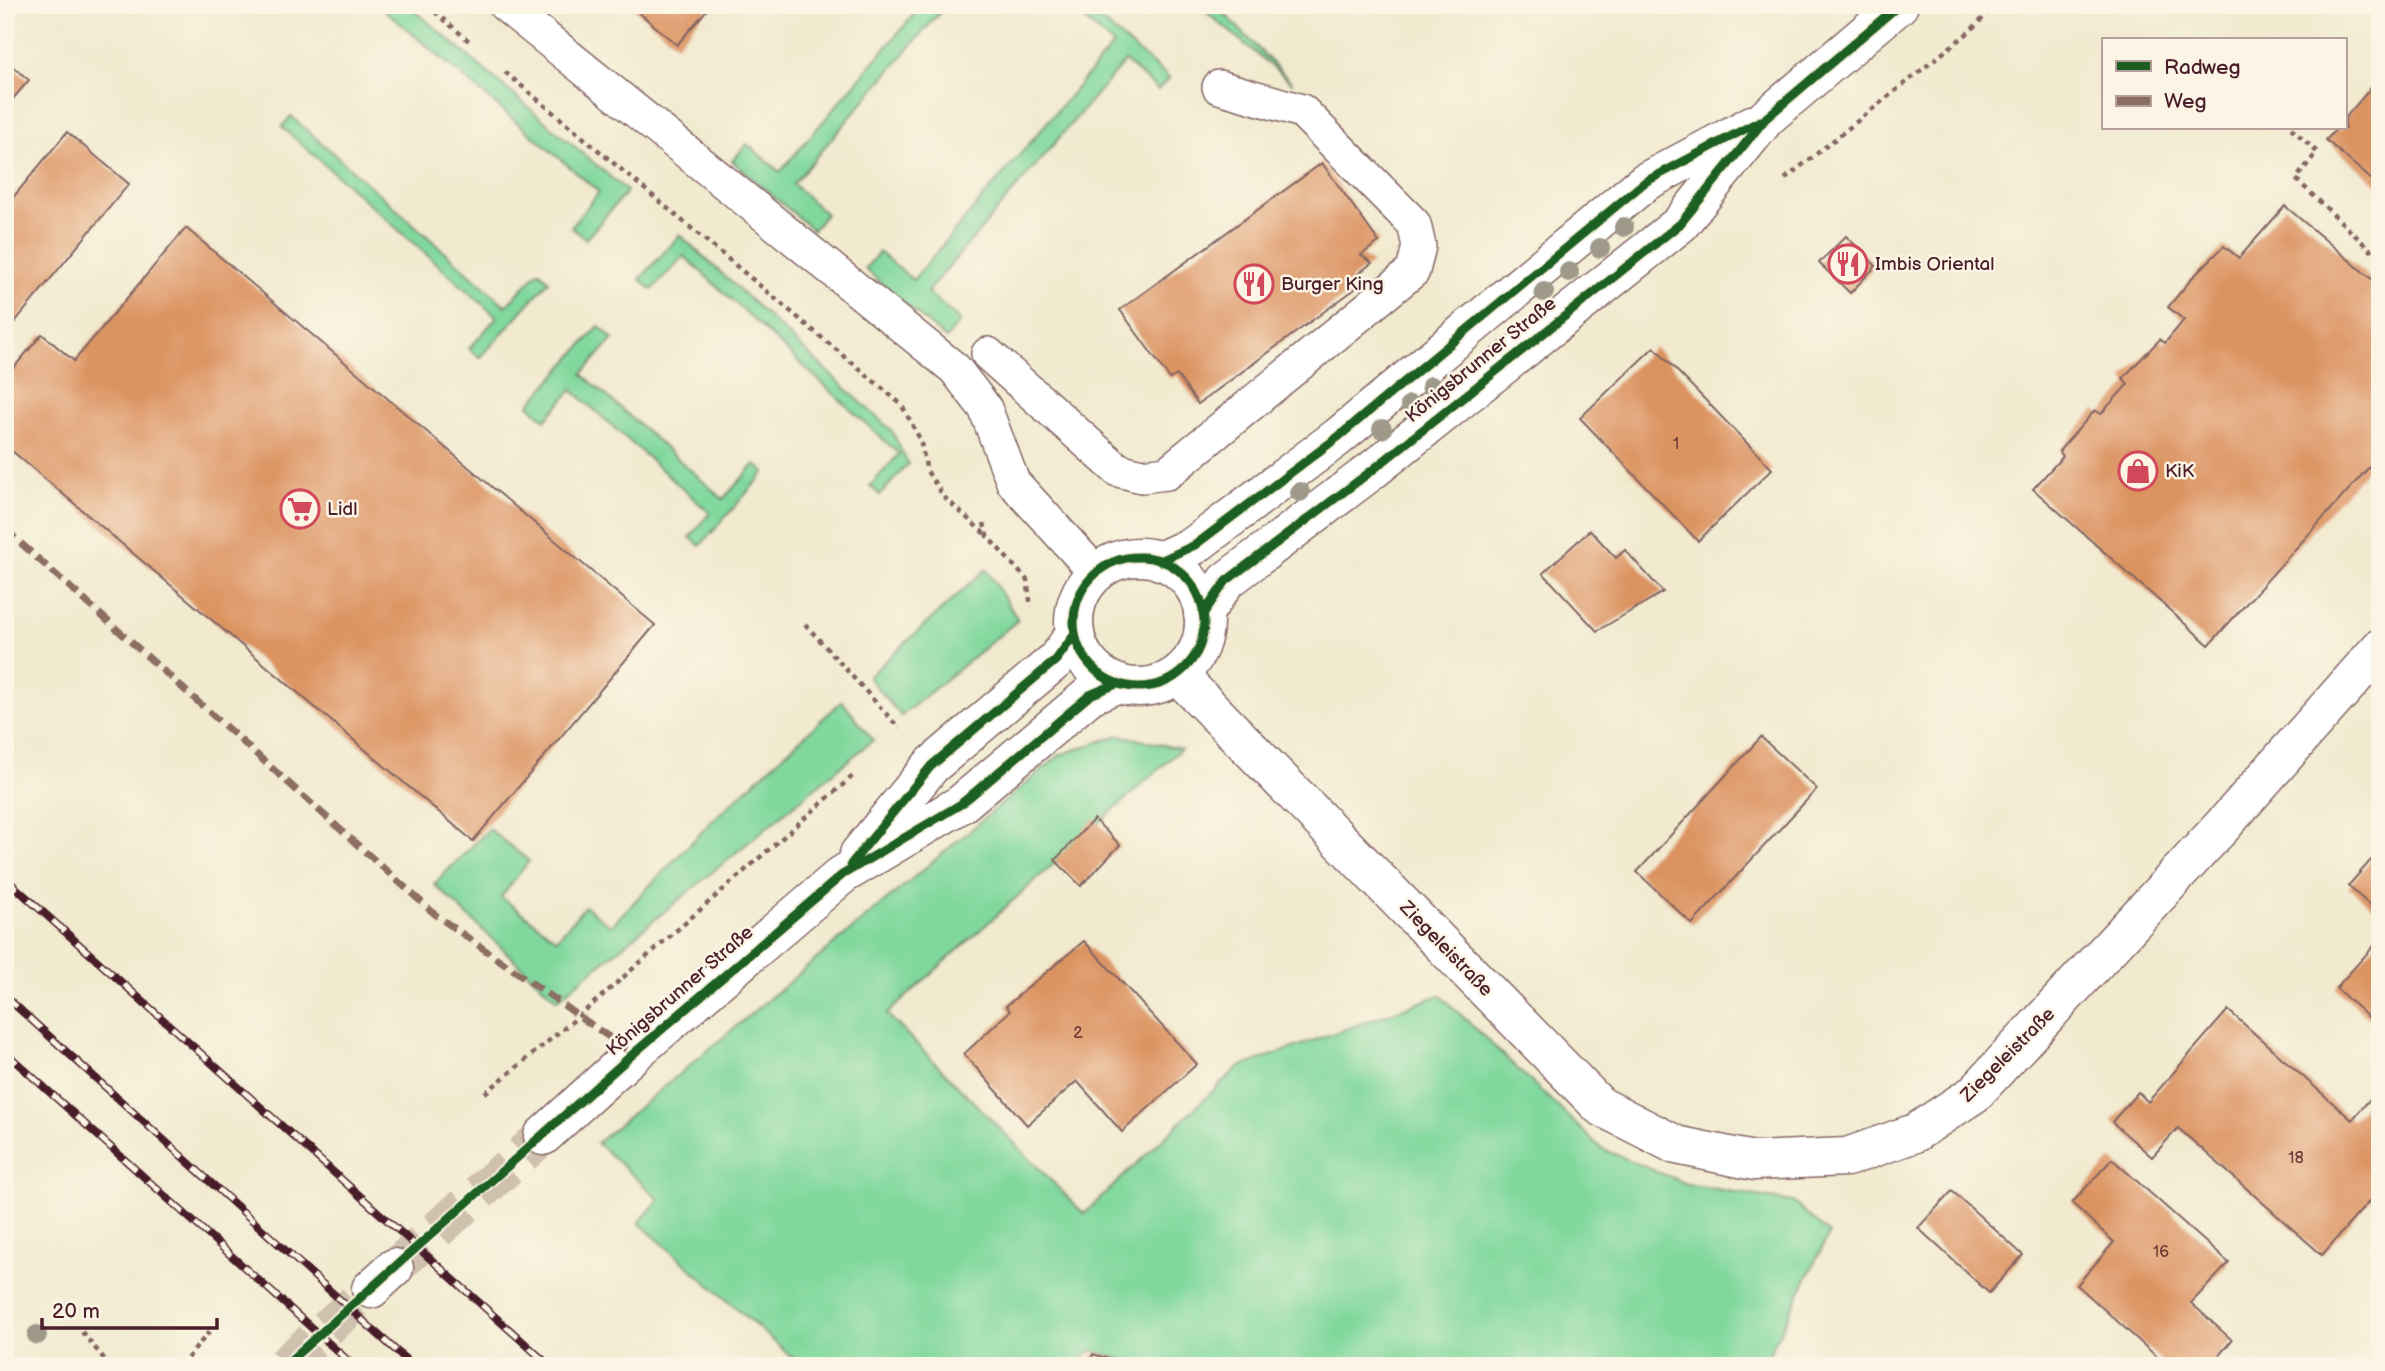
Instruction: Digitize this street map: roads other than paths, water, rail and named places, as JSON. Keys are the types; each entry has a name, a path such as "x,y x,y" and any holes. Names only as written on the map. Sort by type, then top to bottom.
{"street":[{"name":"Königsbrunner Straße","path":"1203,614 1226,581 1370,472 1680,224 1766,118 1899,5"},
{"name":"Königsbrunner Straße","path":"1160,561 1195,545 1338,437 1645,182 1766,118"},
{"path":"1143,557 1160,561 1176,569 1189,581 1198,596 1204,631 1199,648 1190,663 1178,675 1164,683 1148,687 1116,684 1097,673 1083,655 1075,634 1077,601 1096,573 1110,564 1127,558 1143,557"},
{"name":"Königsbrunner Straße","path":"842,875 930,766 1056,660 1075,634"},
{"name":"Ziegeleistraße","path":"1178,675 1600,1106 1676,1145 1754,1161 1847,1157 1915,1133 1974,1094 2226,822 2380,648"},
{"name":"Königsbrunner Straße","path":"542,1136 633,1054 842,875 961,804 1090,695 1116,684"}],"lane":[{"path":"505,5 955,369 985,408 1013,482 1096,573"},
{"path":"988,354 1118,470 1142,476 1167,473 1413,271 1419,246 1413,224 1302,111 1219,87"}],"tunnel":[{"path":"394,1268 543,1136"},
{"path":"284,1366 371,1289"}],"railway":[{"path":"5,878 550,1366"},
{"path":"5,996 413,1366"},
{"path":"5,1052 354,1366"}],"place":[{"name":"Imbis Oriental","path":"1848,264"},
{"name":"Burger King","path":"1254,284"},
{"name":"KiK","path":"2138,471"},
{"name":"Lidl","path":"300,509"}]}
